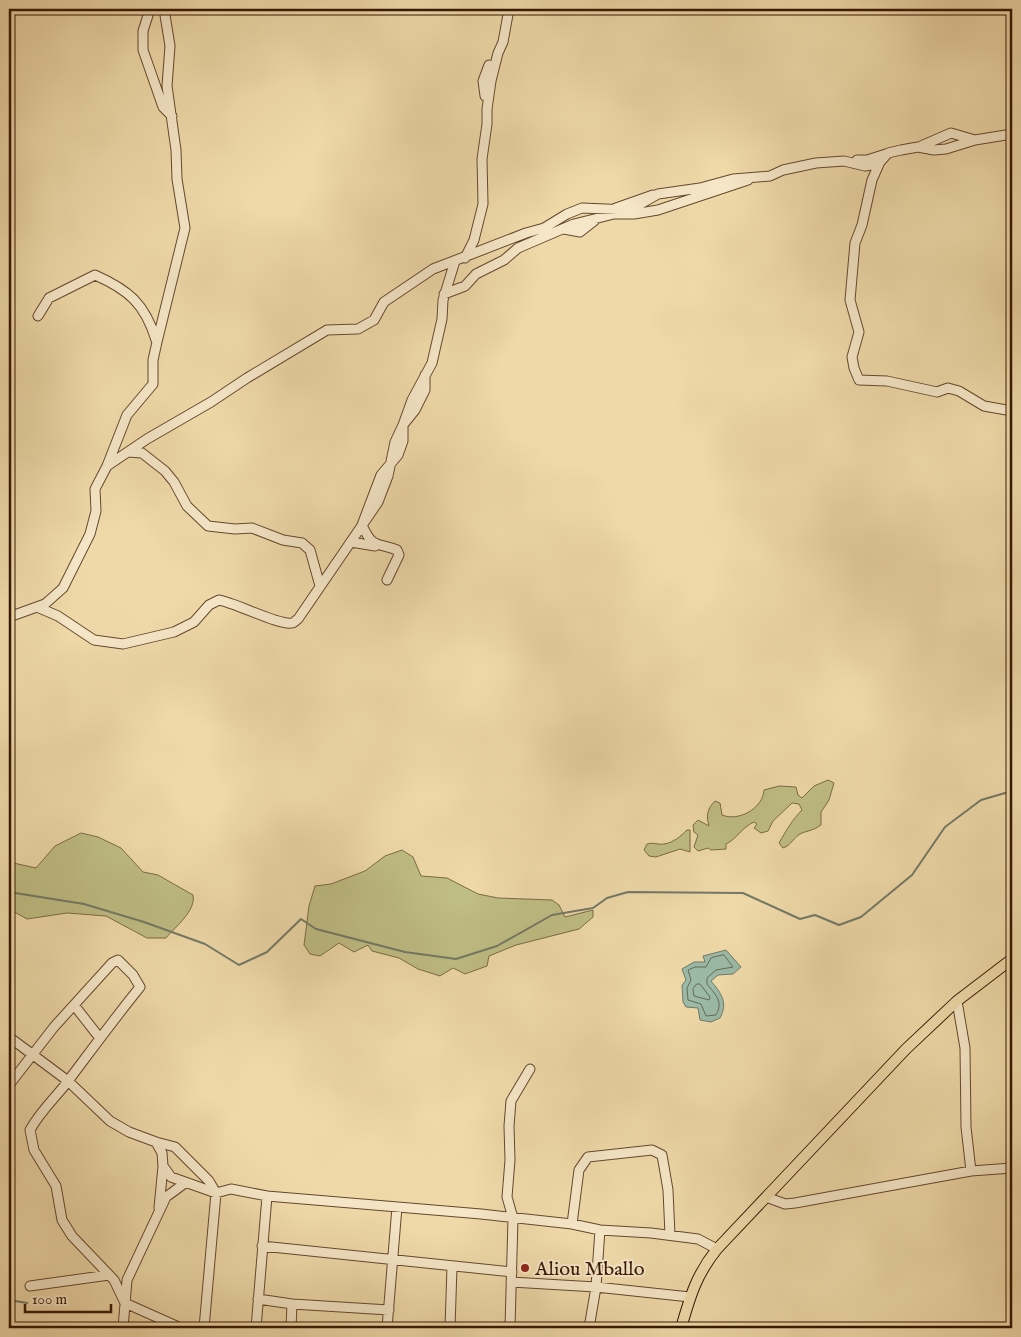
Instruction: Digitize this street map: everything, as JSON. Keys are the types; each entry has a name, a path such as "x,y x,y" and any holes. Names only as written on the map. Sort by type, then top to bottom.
{"main road":[{"path":"681,1328 690,1297 702,1268 717,1249 906,1049 957,1001 1012,959"}],"street":[{"path":"150,9 143,31 143,50 163,106 172,116"},
{"path":"9,617 45,604 63,588 92,527 96,511 95,489 107,466 127,415 153,384 153,360 156,342 185,228 177,179 176,150 167,86 170,46 164,9"},
{"path":"37,607 58,616 94,640 123,644 174,632 194,622 209,605 219,600 245,607 275,622 292,623 298,619 362,525 381,475 398,455 403,441 403,425 432,363 448,280 474,240 483,204 482,159 487,109 483,81 509,10"},
{"path":"107,466 328,330 358,329 374,320 384,302 433,269 526,233 544,228 567,214 582,208 630,210 645,204 658,194 700,188 733,179 770,176 793,167 867,160 933,142 951,132 976,140"},
{"path":"918,147 934,150 946,149 976,140 1012,134"},
{"path":"888,153 880,162 872,180 862,225 855,244 850,300 859,332 852,357 859,380 888,382 937,392 948,388 959,391 984,406 1012,411"},
{"path":"844,161 865,166 880,162"},
{"path":"444,294 458,289 518,248 564,229 580,232 594,220 614,214 634,214 658,210 753,178"},
{"path":"433,269 458,289"},
{"path":"38,316 49,298 94,275 114,284 143,308 150,320 156,342"},
{"path":"128,452 142,453 165,471 174,482 187,506 208,526 235,529 252,528 284,540 302,543 310,550 320,586"},
{"path":"362,525 369,540 378,546"},
{"path":"351,542 397,550 399,555 387,580"},
{"path":"9,1086 74,1005 112,963 118,960 133,975 140,987 99,1037 30,1130 34,1150 56,1186 62,1220 72,1236 109,1275 119,1288 125,1303 181,1328"},
{"path":"957,1001 965,1048 966,1127 971,1171"},
{"path":"74,1005 99,1037"},
{"path":"9,1037 68,1081 110,1121 129,1132 175,1147 209,1180 216,1193 204,1328"},
{"path":"510,1328 513,1218 507,1187 510,1160 509,1126 511,1102 530,1069"},
{"path":"156,1142 162,1153 163,1166 159,1209"},
{"path":"572,1224 579,1170 588,1157 652,1150 662,1155 665,1168 670,1235"},
{"path":"163,1166 171,1177 216,1193 231,1189 266,1196 572,1224 600,1230 698,1239 717,1249"},
{"path":"766,1197 785,1204 795,1203 971,1171 1012,1168"},
{"path":"124,1328 128,1280 166,1196 185,1183"},
{"path":"256,1328 266,1196"},
{"path":"388,1328 392,1259 398,1208"},
{"path":"589,1328 596,1287 600,1230"},
{"path":"262,1246 512,1272"},
{"path":"450,1328 452,1267"},
{"path":"30,1286 109,1275"},
{"path":"511,1282 596,1287 690,1297"},
{"path":"258,1299 292,1304 388,1310"},
{"path":"291,1328 292,1304"}],"shaded area":[{"path":"828,780 834,783 829,800 821,812 821,825 802,833 786,847 783,848 779,843 802,810 799,804 792,803 773,821 768,831 761,833 754,828 757,824 754,822 750,824 726,844 726,849 711,850 708,848 698,851 694,847 698,835 694,832 693,825 698,820 709,826 708,813 715,801 720,803 722,815 736,817 755,808 763,797 764,790 779,786 796,787 798,795 802,798 814,786"},
{"path":"687,830 690,830 690,852 680,849 656,857 649,856 644,850 647,844 671,842"},
{"path":"81,833 98,837 121,848 143,872 158,875 193,895 193,901 188,912 166,938 147,938 106,916 67,913 27,919 9,909 9,862 36,868 55,846"},
{"path":"402,850 413,857 421,876 447,878 478,894 498,898 552,900 559,905 565,917 593,910 593,917 579,929 516,945 489,956 487,966 465,974 453,968 440,976 418,969 399,958 372,951 368,945 354,952 339,943 320,956 310,954 304,945 309,906 315,886 331,884 365,871 385,856"}],"water":[{"path":"726,950 741,967 733,974 718,975 711,981 723,999 724,1008 720,1018 711,1022 700,1020 698,1008 686,1007 683,1002 682,985 686,980 682,969 694,962 705,962 703,956"}],"waterway":[{"path":"9,892 84,904 144,922 205,944 239,965 267,952 301,919 316,929 405,952 456,959 497,946 552,915 593,908 607,898 628,892 743,893 800,919 815,915 839,925 861,917 912,875 945,827 981,800 1012,791"},
{"path":"9,1300 27,1303"}],"place":[{"name":"Aliou Mballo","path":"525,1268"}]}
